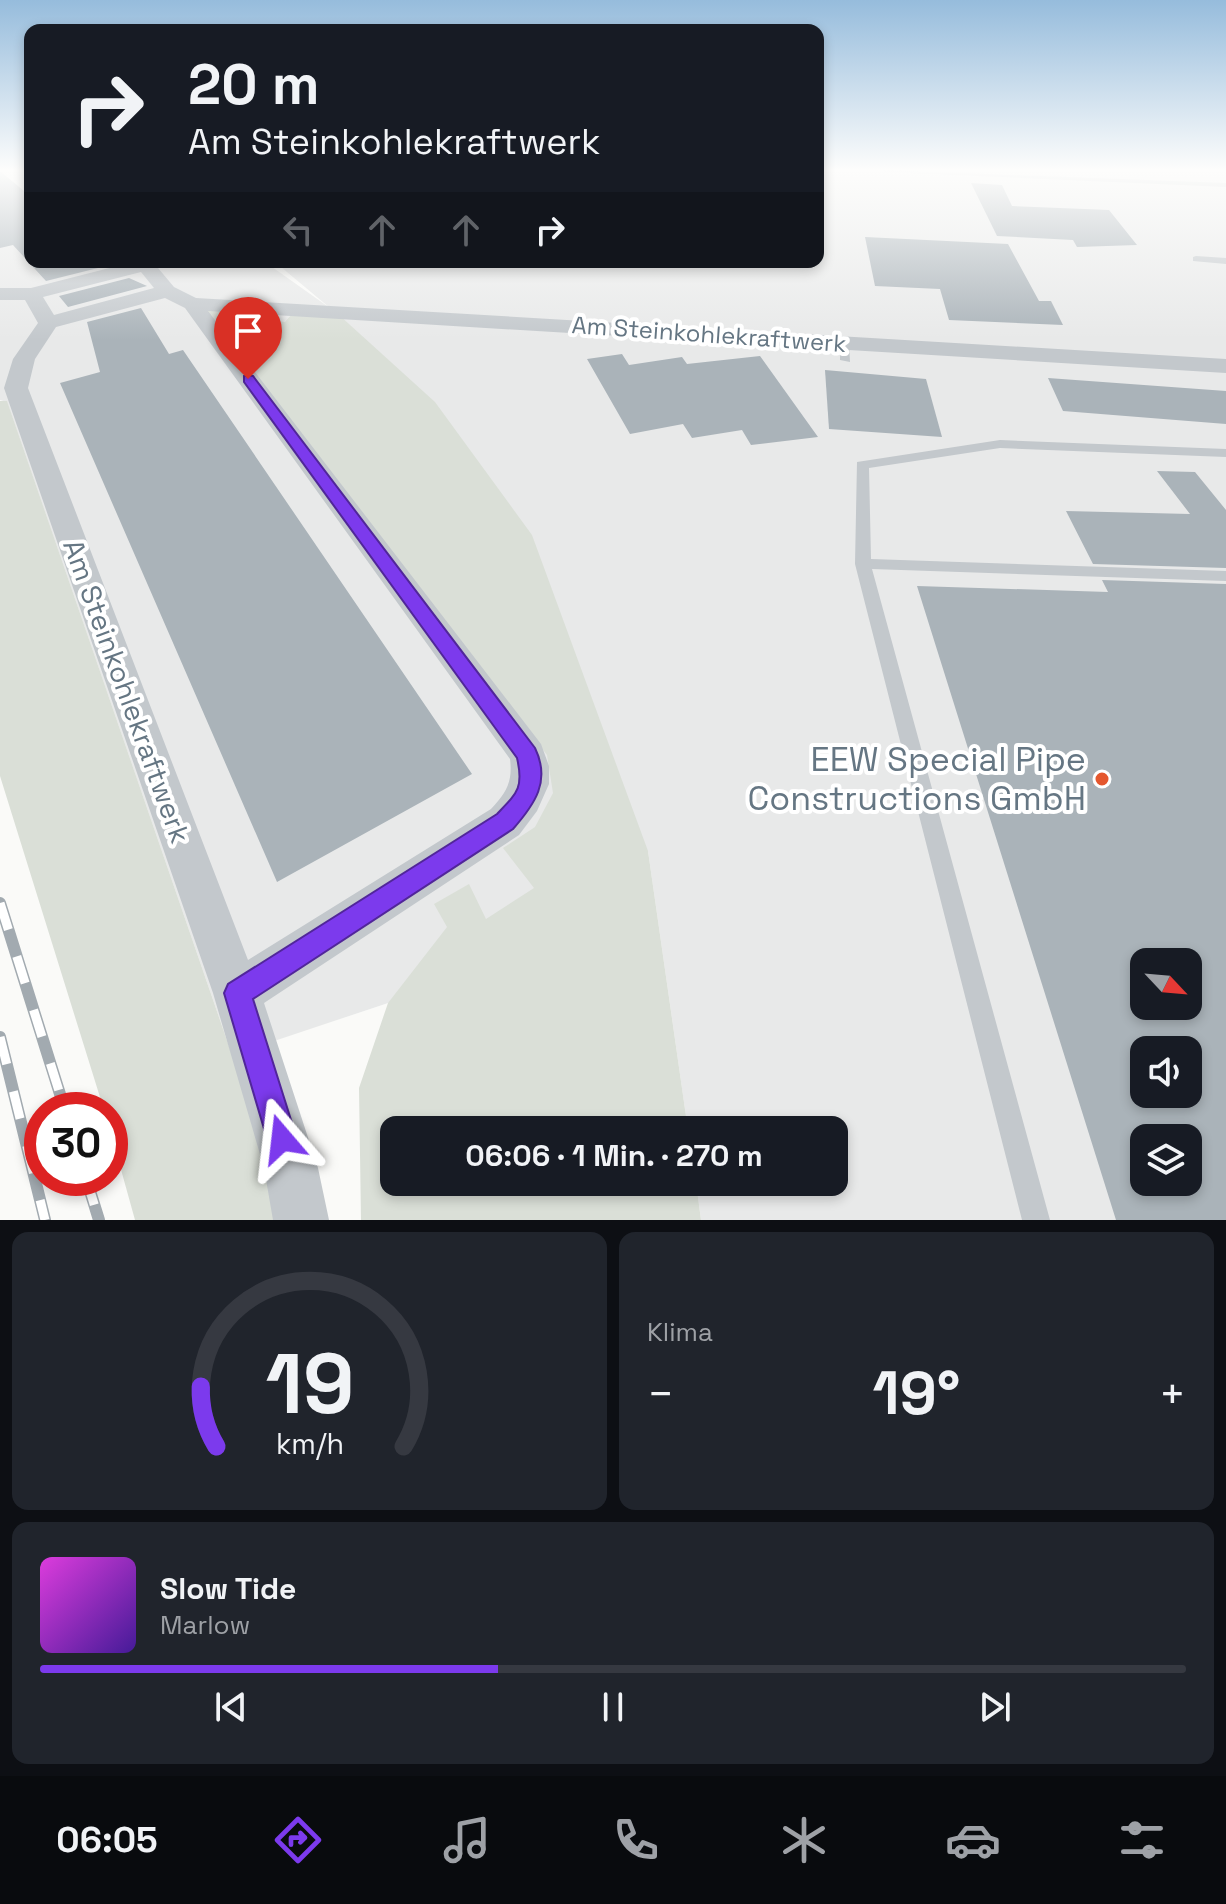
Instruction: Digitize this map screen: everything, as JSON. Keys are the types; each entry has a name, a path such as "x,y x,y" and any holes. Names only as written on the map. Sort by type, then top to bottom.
{"street":[{"path":"0,294 31,294 129,268"},
{"path":"148,268 180,297 528,755 533,779 525,800 505,822 237,993"},
{"path":"31,294 48,323"},
{"name":"Am Steinkohlekraftwerk","path":"301,1220 291,1168 237,993 8,390 48,323 180,297 845,351 1226,366"}],"lane":[{"path":"1196,259 1226,261"},
{"path":"1036,1220 864,564 862,465 1000,444 1226,453"},
{"path":"864,564 1226,576"}],"shaded area":[{"path":"0,227 24,227 24,268 273,268 330,308 282,268 824,268 824,227 1226,227 1226,1220 701,1220 698,1196 848,1196 848,1116 686,1116 648,851 388,1003 232,1055 7,402 0,400"},
{"path":"210,308 268,313 264,320 285,322 291,315 338,314 435,402 532,535 648,851 686,1116 380,1116 380,1196 698,1196 701,1220 361,1220 359,1088 388,1003 447,927 434,904 469,884 486,919 534,888 503,848 535,827 553,793 547,755 204,313"},
{"path":"0,401 7,401 232,1055 281,1220 135,1220 128,1195 128,1092 98,1092 0,776"}],"building":[{"path":"0,227 24,227 24,257 13,245 0,248"},
{"path":"993,227 1123,227 1137,245 1077,247 1073,240 997,236"},
{"path":"865,237 1008,244 1039,301 1051,301 1063,325 949,320 940,289 875,286"},
{"path":"34,268 98,268 46,281"},
{"path":"129,278 147,286 68,307 59,296"},
{"path":"141,308 169,354 183,350 472,774 277,882 60,383 100,372 87,322"},
{"path":"622,354 629,365 682,357 687,364 760,356 818,437 751,445 742,430 692,438 683,424 630,434 587,359"},
{"path":"825,370 926,379 942,437 829,429"},
{"path":"1048,378 1226,391 1226,424 1063,411"},
{"path":"1157,471 1195,472 1226,510 1226,568 1093,564 1066,511 1190,514"},
{"name":"EEW Special Pipe Constructions GmbH","path":"1102,580 1226,584 1226,1220 1116,1220 917,586 1108,592"}],"railway":[{"path":"0,903 59,1092"},
{"path":"0,1037 45,1220"},
{"path":"92,1196 99,1220"}],"place":[{"name":"EEW Special Pipe Constructions GmbH","path":"1102,779"}],"route":[{"path":"248,379 528,755 533,779 525,800 505,822 237,993 282,1139"}]}
